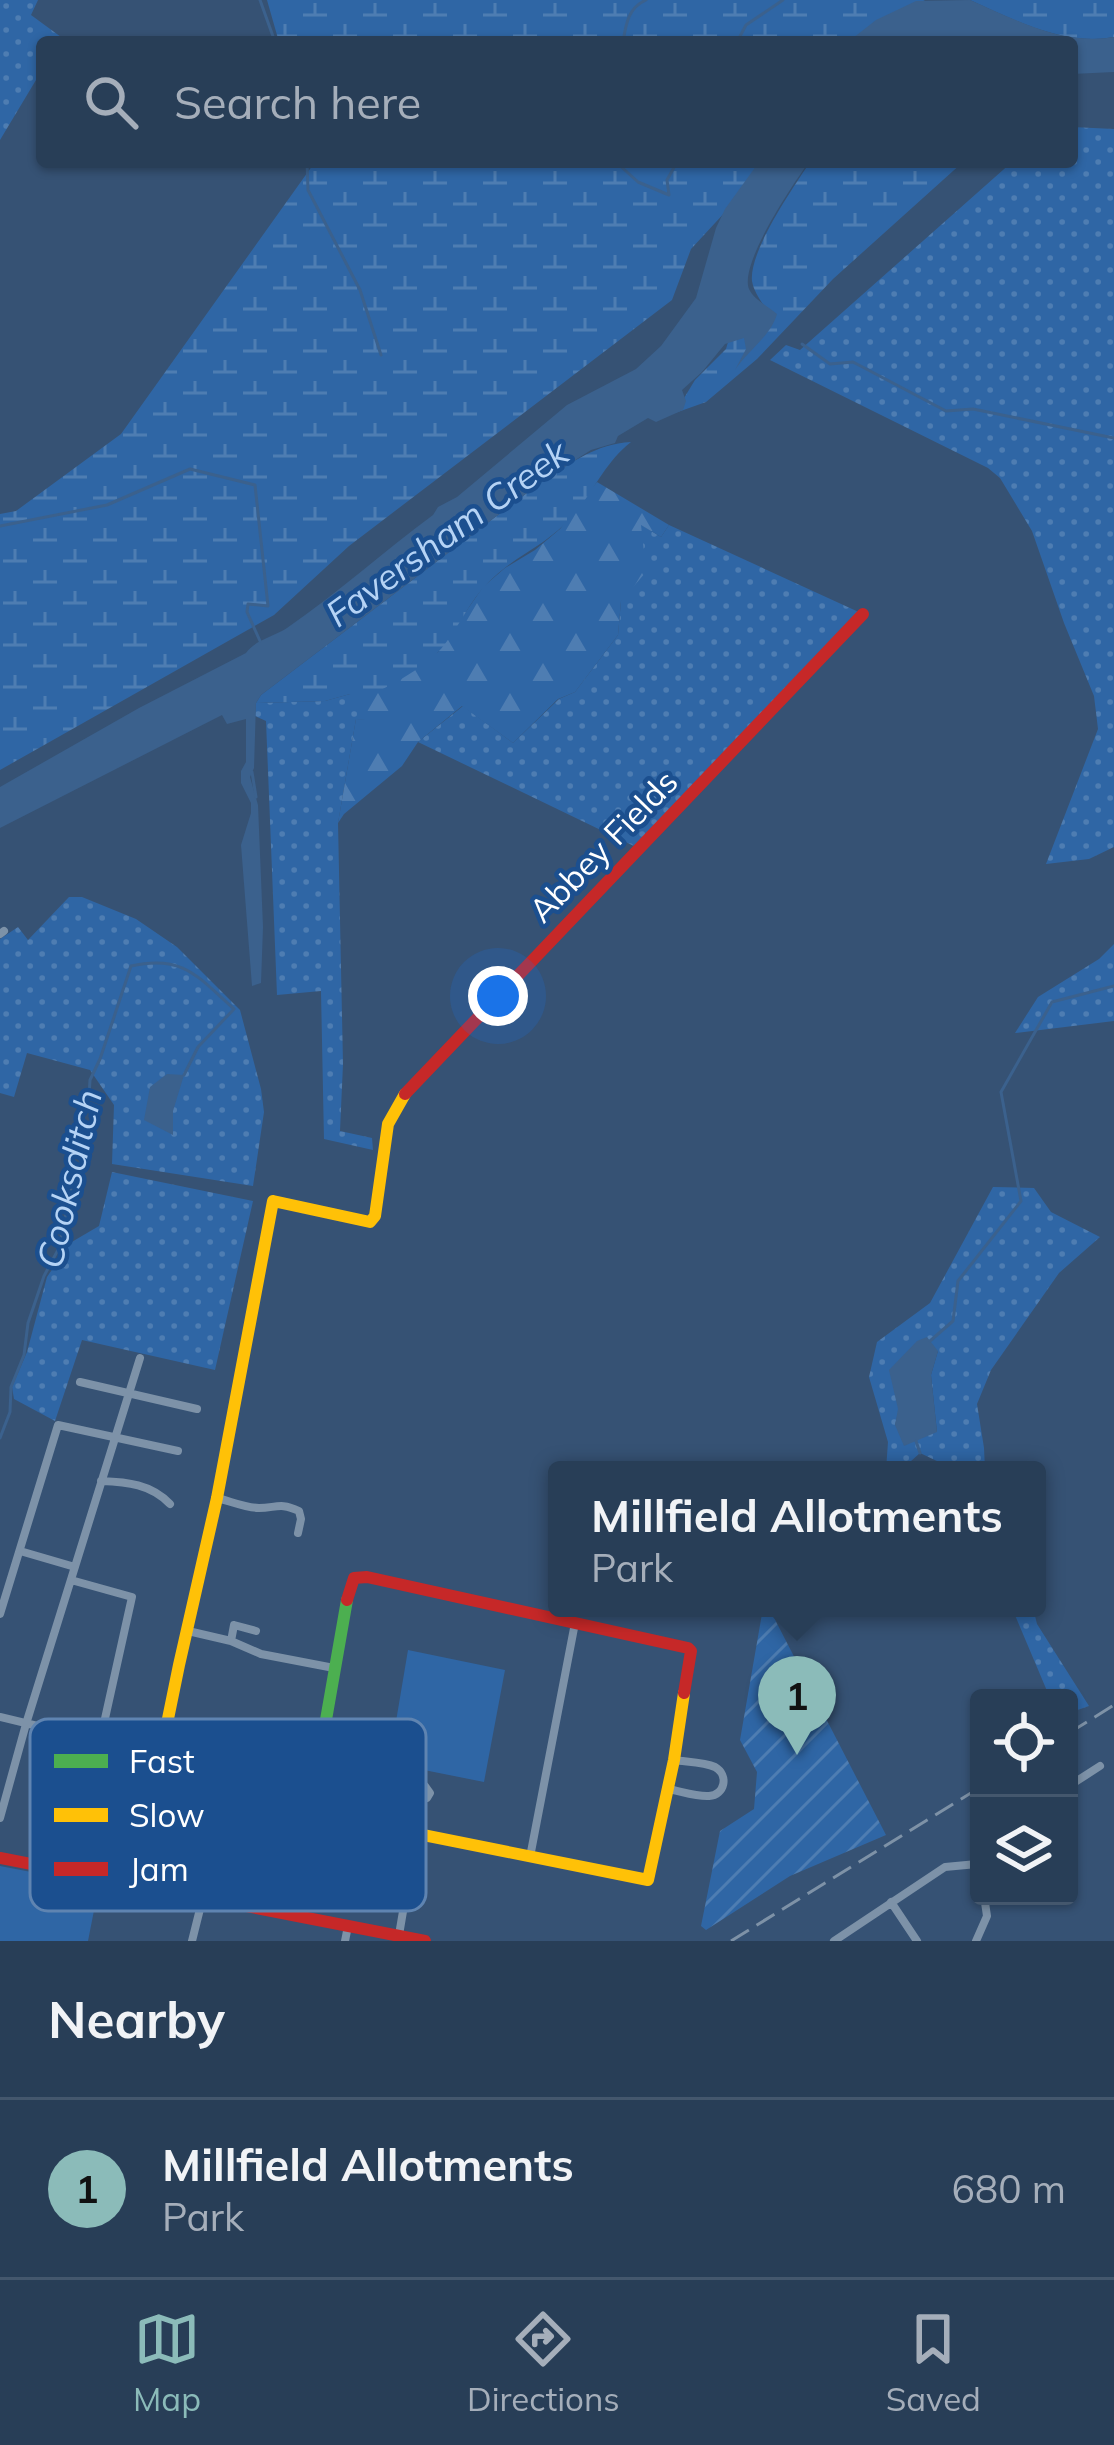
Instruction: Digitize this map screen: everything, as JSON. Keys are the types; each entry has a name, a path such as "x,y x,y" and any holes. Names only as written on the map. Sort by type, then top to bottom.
{"street":[{"name":"Abbey Fields","path":"169,1719 218,1498 273,1201 370,1222 375,1216 388,1124 406,1091 863,614"},
{"path":"0,1818 140,1358"},
{"path":"80,1382 197,1409"},
{"path":"0,1614 58,1425 178,1451"},
{"path":"101,1481 138,1484 167,1496"},
{"path":"218,1498 260,1509 273,1504 293,1507 301,1519 298,1533"},
{"path":"20,1551 75,1567"},
{"path":"325,1719 349,1587 355,1578 692,1651 648,1880 426,1836"},
{"path":"71,1580 132,1598 105,1719"},
{"path":"530,1857 575,1623"},
{"path":"231,1641 234,1625 256,1630"},
{"path":"188,1631 261,1654 334,1668"},
{"path":"0,1717 30,1725"},
{"path":"668,1789 710,1796 724,1784 717,1768 674,1760"},
{"path":"1078,1781 1100,1766"},
{"path":"0,1858 30,1863"},
{"path":"835,1941 945,1867 970,1865"},
{"path":"890,1902 917,1941"},
{"path":"976,1941 987,1916 985,1905"},
{"path":"192,1941 200,1911"},
{"path":"255,1911 346,1934 424,1941"},
{"path":"399,1937 403,1911"}],"green space":[{"path":"0,0 38,0 31,15 60,36 36,36 36,80 0,140"},
{"path":"267,0 925,0 863,36 277,36"},
{"path":"970,0 1114,0 1114,37 1064,36"},
{"path":"1078,127 1114,129 1114,847 1089,859 1046,864 1098,729 1094,696 1032,531 1000,478 770,360 786,345 800,350 1005,168 1078,168"},
{"path":"311,168 757,168 691,249 672,300 349,546 274,615 0,770 0,514 16,511 121,434"},
{"path":"806,168 956,168 833,279 757,359 706,402 675,413 695,380 726,349 737,311 770,314 752,281 757,253"},
{"path":"631,442 564,524 486,584 445,644 415,671 351,703 350,694 325,701 256,703 544,480 596,450"},
{"path":"597,482 669,525 661,537 641,525 646,572 621,601 618,635 575,692 558,699 513,743 462,706 418,742 402,766 338,823 356,719 379,720 351,703 438,652 483,587 560,529"},
{"path":"640,524 661,537 669,525 863,614 638,848 418,742 463,706 513,743 559,699 575,692 618,635 621,601"},
{"path":"350,694 384,722 356,719 338,823 340,1131 372,1138 373,1150 324,1139 321,991 277,995 266,721 255,716 256,703 325,701"},
{"path":"69,897 82,897 136,919 177,947 240,1010 264,1112 253,1186 112,1164 114,1105 90,1070 27,1053 14,1097 0,1093 0,939 18,927 28,940"},
{"path":"1114,944 1114,1021 1015,1033 1038,997 1099,959"},
{"path":"112,1172 253,1201 215,1370 82,1340 55,1421 14,1399 12,1387 27,1352 47,1277 70,1243 99,1226"},
{"path":"993,1187 1034,1188 1051,1212 1100,1237 1059,1273 991,1370 977,1404 985,1461 937,1461 920,1453 911,1461 887,1461 888,1442 869,1377 877,1342 930,1303","holes":["938,1351 931,1375 937,1432 895,1425 899,1409 890,1370"]},
{"path":"761,1617 774,1617 886,1835 790,1876 706,1930 701,1926 720,1831 754,1809 757,1772 740,1740"},
{"path":"1016,1617 1035,1617 1089,1706 1078,1710 1078,1689 1046,1689"},
{"path":"408,1650 505,1670 484,1782 426,1770 426,1719 396,1719"},
{"path":"0,1866 30,1872 30,1911 94,1911 88,1941 0,1941"}],"water":[{"path":"970,0 1064,36 856,36 876,20 916,1"},
{"path":"1114,37 1114,72 1078,74 1078,38"},
{"name":"Faversham Creek","path":"755,168 805,168 769,224 748,277 751,293 777,314 735,370 746,349 744,338 725,344 682,390 683,410 656,422 648,418 618,436 615,443 591,450 544,480 256,703 250,777 258,805 261,983 252,986 241,845 251,813 241,783 246,719 227,724 222,715 0,828 0,787 287,628 567,405 636,369 661,346 696,298 725,209"},
{"path":"167,1074 184,1075 173,1111 173,1135 144,1120 150,1087"},
{"path":"927,1337 938,1351 931,1375 937,1432 904,1446 895,1425 898,1409 889,1370"}],"waterway":[{"path":"260,0 273,36"},
{"path":"624,36 632,12 646,0"},
{"path":"740,36 746,25 783,0"},
{"path":"307,168 308,190 360,290 381,355"},
{"path":"623,168 638,182 669,195 667,180 674,168"},
{"path":"802,344 830,364 853,362 946,411 973,409 1114,438"},
{"path":"0,526 107,505 190,469 255,485 268,606 248,604 247,612 260,641"},
{"path":"252,772 256,797"},
{"name":"Cooksditch","path":"0,1438 24,1355 28,1323 59,1248 81,1111 131,966 177,966 199,978 234,1009 198,1047 184,1075"},
{"path":"930,1341 953,1321 958,1281 1021,1201 1001,1092 1052,1002 1114,986"},
{"path":"916,1441 920,1453"}],"railway":[{"path":"1078,1727 1114,1705"},
{"path":"731,1941 970,1794"}],"traffic: fast":[{"path":"326,1719 347,1600"}],"traffic: slow":[{"path":"168,1719 217,1498 273,1201 370,1222 375,1216 388,1124 405,1094"},
{"path":"426,1836 648,1880 684,1693"}],"traffic: jam":[{"path":"405,1094 863,614"},
{"path":"347,1600 354,1578 367,1577 688,1648 684,1693"},
{"path":"0,1858 30,1864"},
{"path":"271,1911 425,1941"}],"place":[{"name":"Millfield Allotments","path":"797,1755"}]}
